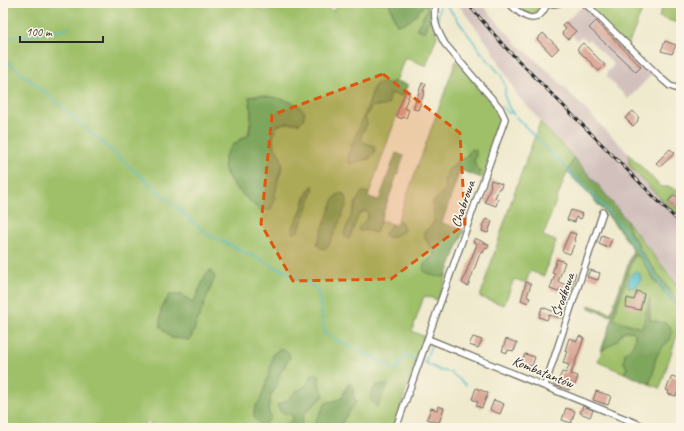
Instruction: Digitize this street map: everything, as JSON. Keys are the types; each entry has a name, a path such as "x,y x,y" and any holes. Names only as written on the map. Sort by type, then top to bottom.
{"street":[{"name":"Chabrowa","path":"396,428 505,119 500,108 439,35 434,16 436,3"},
{"path":"509,3 519,13 529,18 540,15 547,4 559,3"},
{"path":"583,3 589,7 662,79 670,86 681,90"},
{"name":"Środkowa","path":"545,385 603,212"},
{"name":"Kombatantów","path":"428,339 545,385 648,428"}],"highlighted area":[{"path":"383,74 460,133 465,224 391,279 293,281 261,224 272,115"}],"shaded area":[{"path":"457,3 481,3 517,44 549,72 661,187 670,187 681,193 681,290 599,186 518,96 491,48"},
{"path":"584,6 652,74 628,99 607,77 607,72 613,66 613,63 589,39 587,41 581,36 577,40 562,25"}],"green space":[{"path":"3,3 255,3 256,8 267,11 279,3 316,3 334,11 338,3 389,3 397,25 410,21 426,3 428,3 426,5 427,10 416,29 425,31 427,24 431,20 437,36 426,66 405,57 396,81 373,88 369,104 358,133 351,146 353,163 370,159 370,145 362,142 361,136 366,123 365,118 371,106 385,106 389,93 402,96 405,92 369,194 367,192 356,201 353,214 344,233 351,235 359,214 366,211 368,213 368,218 358,228 376,233 381,220 392,224 384,235 388,238 403,232 402,223 398,220 456,61 498,110 501,116 501,125 483,178 479,177 480,172 474,163 476,155 468,154 465,158 459,160 444,181 446,189 433,202 434,221 424,232 424,236 434,253 434,256 429,259 447,274 449,269 438,300 424,296 412,331 425,337 393,428 340,428 342,421 356,402 353,394 353,387 345,389 341,399 326,403 316,420 314,428 300,428 305,412 324,396 319,384 311,376 306,386 295,392 287,400 278,405 292,415 294,419 284,428 149,428 151,422 132,428 3,428","holes":["249,97 300,123 285,123 277,126 272,139 282,163 281,172 273,189 260,210 243,196 232,183 225,172 224,165 227,153 231,147 248,135 251,107","314,188 298,232 293,228 309,189","210,271 190,340 160,326 161,310 169,295 182,295 193,304 206,275","273,355 286,366 281,371 277,386 271,395 268,409 254,411 261,398 271,369"]},
{"path":"389,3 426,3 410,21 397,25"},
{"path":"428,3 431,4 431,20 427,24 425,31 416,29 426,13 426,5"},
{"path":"514,3 545,3 541,11 529,15 523,12"},
{"path":"591,3 645,3 627,48 588,10"},
{"path":"664,3 681,3 681,24 659,17"},
{"path":"396,81 408,85 402,96 389,93 389,103 385,106 372,106 365,118 367,124 361,138 365,143 373,145 375,148 372,156 351,165 348,161 348,154 369,104 373,88 376,84 386,82 388,84"},
{"path":"260,95 278,98 296,104 305,112 303,120 300,123 285,123 277,125 274,133 273,143 281,158 282,167 271,210 260,210 240,192 226,172 224,163 226,153 234,144 249,135 251,107 249,97"},
{"path":"540,122 574,158 567,172 543,236 556,241 544,276 530,271 526,283 514,279 504,305 480,297 513,196"},
{"path":"471,149 476,150 474,163 480,172 479,177 460,170 442,223 464,230 447,274 443,277 434,276 424,271 423,265 434,256 434,253 424,235 424,232 434,221 433,202 446,189 444,181 449,169 459,160 465,158"},
{"path":"396,153 404,156 376,233 368,230 359,231 358,228 368,218 368,213 365,211 359,214 349,239 345,237 344,233 360,194 363,191 369,194 368,197 379,200"},
{"path":"629,154 661,187 670,187 681,192 681,198 675,192 667,200 681,212 679,211 677,213 671,209 629,166"},
{"path":"574,158 626,220 631,234 638,243 639,249 679,303 675,305 655,281 641,258 634,255 613,319 642,328 650,297 650,320 666,323 671,327 672,333 671,339 661,348 655,360 653,375 649,384 624,373 627,368 624,362 625,353 634,343 635,334 632,331 625,331 620,334 618,340 601,351 613,317 589,308 589,305 611,313 633,250 611,219 567,172"},
{"path":"313,185 310,201 298,232 293,233 294,225 301,212 307,194"},
{"path":"342,193 347,200 345,210 329,245 325,249 320,248 317,244 333,201 337,195"},
{"path":"398,220 402,223 404,230 403,232 388,238 384,235 392,224 396,225"},
{"path":"626,220 681,290 681,323 660,388 649,384 657,356 662,347 667,343 666,323 650,320 650,301 642,328 612,319 634,254 641,258 655,281 675,305 679,303 639,249 638,243 631,234"},
{"path":"210,270 215,277 190,340 171,338 160,326 161,310 169,295 182,295 193,303 206,275"},
{"path":"625,331 632,331 635,334 635,340 633,347 624,362 627,368 624,373 598,362 603,350 617,340"},
{"path":"280,349 288,352 290,357 281,371 277,386 271,395 268,409 271,418 265,424 261,425 255,418 254,410 265,387 273,354"},
{"path":"316,373 320,377 319,384 324,396 305,412 300,428 284,428 293,419 292,415 281,412 277,405 287,400 295,392 306,386 311,376"},
{"path":"349,383 353,387 353,394 356,402 340,428 314,428 316,420 326,403 341,399"},
{"path":"377,385 388,385 377,407 370,399 370,396"}],"water":[{"path":"635,271 640,274 641,280 637,286 630,288 628,286 629,280"}],"building":[{"path":"596,21 641,67 636,72 589,28"},
{"path":"566,22 576,31 568,39 562,33 566,29 562,25"},
{"path":"543,33 559,48 552,55 537,39"},
{"path":"665,41 676,45 672,54 661,51"},
{"path":"583,43 605,65 599,71 577,49"},
{"path":"422,83 426,84 423,91 425,91 418,110 413,109"},
{"path":"406,90 410,92 404,108 409,110 406,118 403,117 402,119 396,116"},
{"path":"633,111 639,118 633,126 625,118"},
{"path":"670,149 675,153 660,167 656,163"},
{"path":"491,180 502,184 495,198 498,199 496,206 485,202 491,185"},
{"path":"675,195 681,200 681,211 668,201"},
{"path":"571,210 583,214 581,219 576,217 575,222 567,220"},
{"path":"486,219 492,221 488,233 482,231 482,226"},
{"path":"570,232 576,234 574,239 576,240 570,254 562,251"},
{"path":"602,235 612,239 608,248 599,244"},
{"path":"475,238 489,245 487,249 485,248 483,253 481,251 468,286 462,283 477,244 473,242"},
{"path":"557,259 565,262 558,282 567,285 572,272 576,273 570,293 559,289 558,292 550,289 555,274 552,273"},
{"path":"590,270 600,273 598,280 587,277"},
{"path":"526,282 531,284 527,297 530,298 528,303 521,300"},
{"path":"637,291 644,294 640,310 626,307 627,298 634,300"},
{"path":"542,307 562,315 561,318 549,315 547,320 539,317"},
{"path":"579,336 584,338 571,374 578,376 575,385 571,383 569,390 554,385 556,380 558,381 562,372 566,373 569,365 563,363 569,338 577,341"},
{"path":"473,337 482,340 478,348 469,345"},
{"path":"506,339 517,343 514,351 508,350 507,353 502,351"},
{"path":"525,354 535,357 532,366 521,363"},
{"path":"672,376 681,379 678,385 681,386 676,396 668,394 669,391 666,390"},
{"path":"476,388 488,393 482,408 476,406 478,402 472,399"},
{"path":"596,391 611,396 608,405 593,400"},
{"path":"494,400 504,404 500,414 490,410"},
{"path":"438,406 444,408 439,423 427,419 431,408 437,410"},
{"path":"583,406 593,410 590,417 580,413"},
{"path":"566,408 575,411 571,423 562,420"}],"waterway":[{"path":"438,21 441,3"},
{"path":"445,3 481,52 501,75 505,86 505,97 508,106 514,115"},
{"path":"3,38 37,35 69,28"},
{"path":"3,58 48,95 207,234 266,262"},
{"path":"502,106 507,112 511,112"},
{"path":"516,117 607,210 625,231 661,285 681,311"},
{"path":"269,264 313,286 318,292 325,334 397,370 404,355 416,359"},
{"path":"425,362 431,345 433,344"},
{"path":"440,347 485,365"},
{"path":"424,362 441,371 450,372 466,385"}],"railway":[{"path":"467,3 505,47 681,224"}]}
